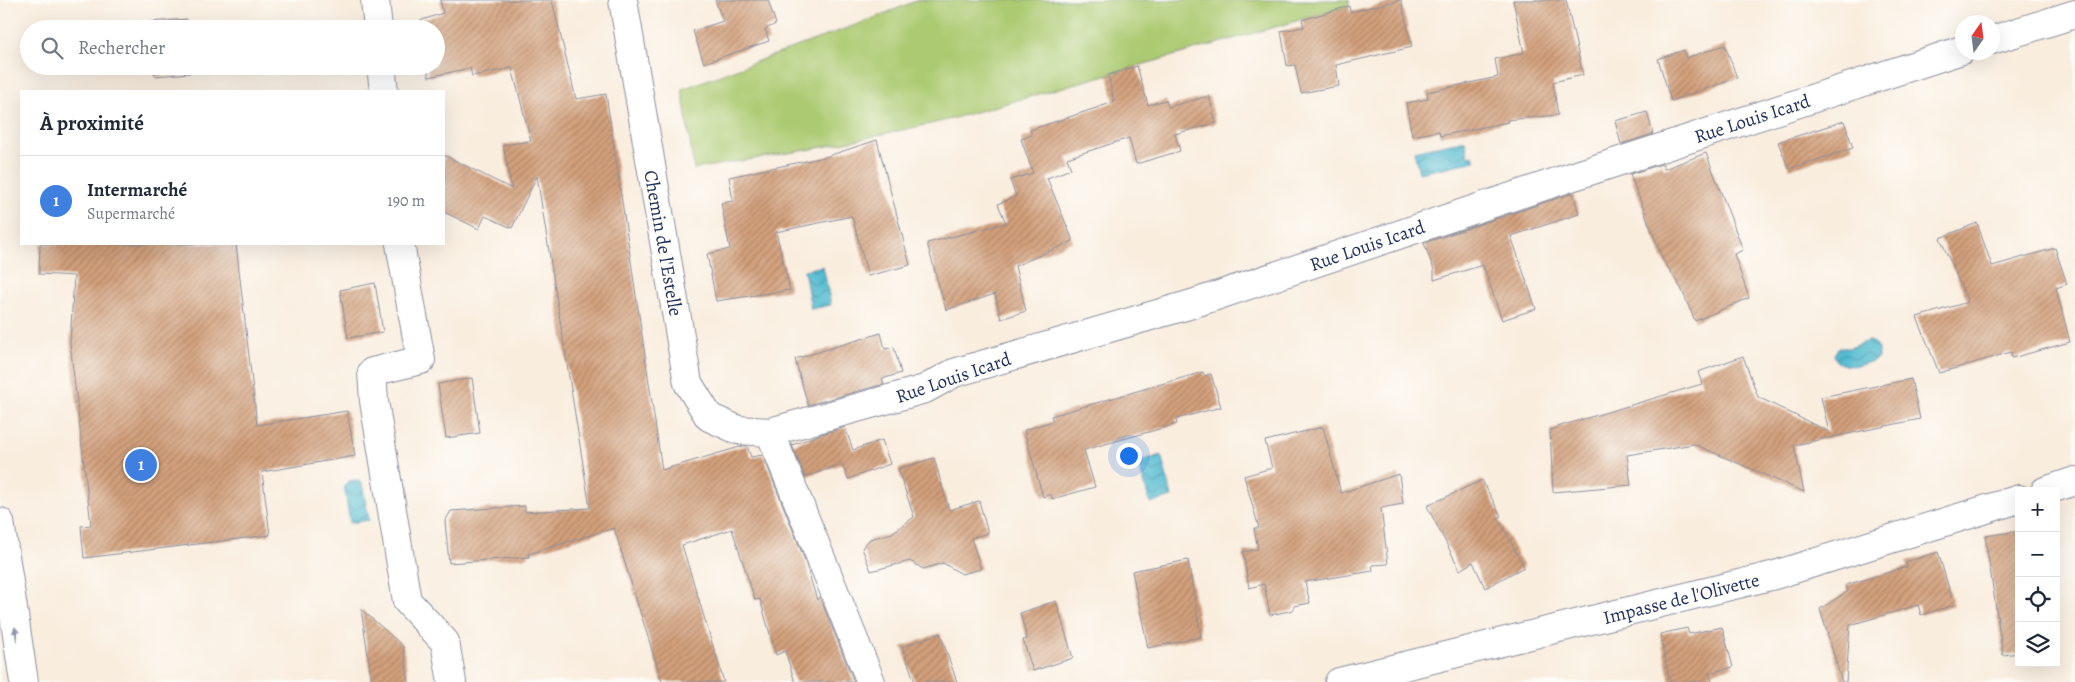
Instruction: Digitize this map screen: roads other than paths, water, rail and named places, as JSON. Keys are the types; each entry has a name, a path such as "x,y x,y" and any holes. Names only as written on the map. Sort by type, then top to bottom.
{"street":[{"path":"375,0 377,20"},
{"name":"Chemin de l'Estelle","path":"623,0 688,383 709,417 738,430 770,432"},
{"path":"2000,37 2075,14"},
{"name":"Rue Louis Icard","path":"770,432 924,390 954,373 1192,304 1571,177 1955,52"},
{"path":"383,75 384,90"},
{"path":"400,245 421,360 372,372 374,401 407,601 445,642 452,682"},
{"path":"770,432 871,682"},
{"path":"2057,487 2075,481"},
{"name":"Impasse de l'Olivette","path":"1339,682 1775,575 2015,500"},
{"path":"0,522 24,682"}],"water":[{"path":"1465,140 1468,156 1473,155 1475,161 1419,173 1414,151"},
{"path":"823,266 831,305 811,309 804,270"},
{"path":"1868,341 1878,346 1878,358 1858,365 1847,365 1837,362 1834,355 1838,348 1849,348"},
{"path":"1161,455 1172,497 1150,503 1138,462"},
{"path":"356,480 362,483 369,520 350,523 344,486 349,481"}],"place":[{"name":"Intermarché","path":"141,465"}]}
